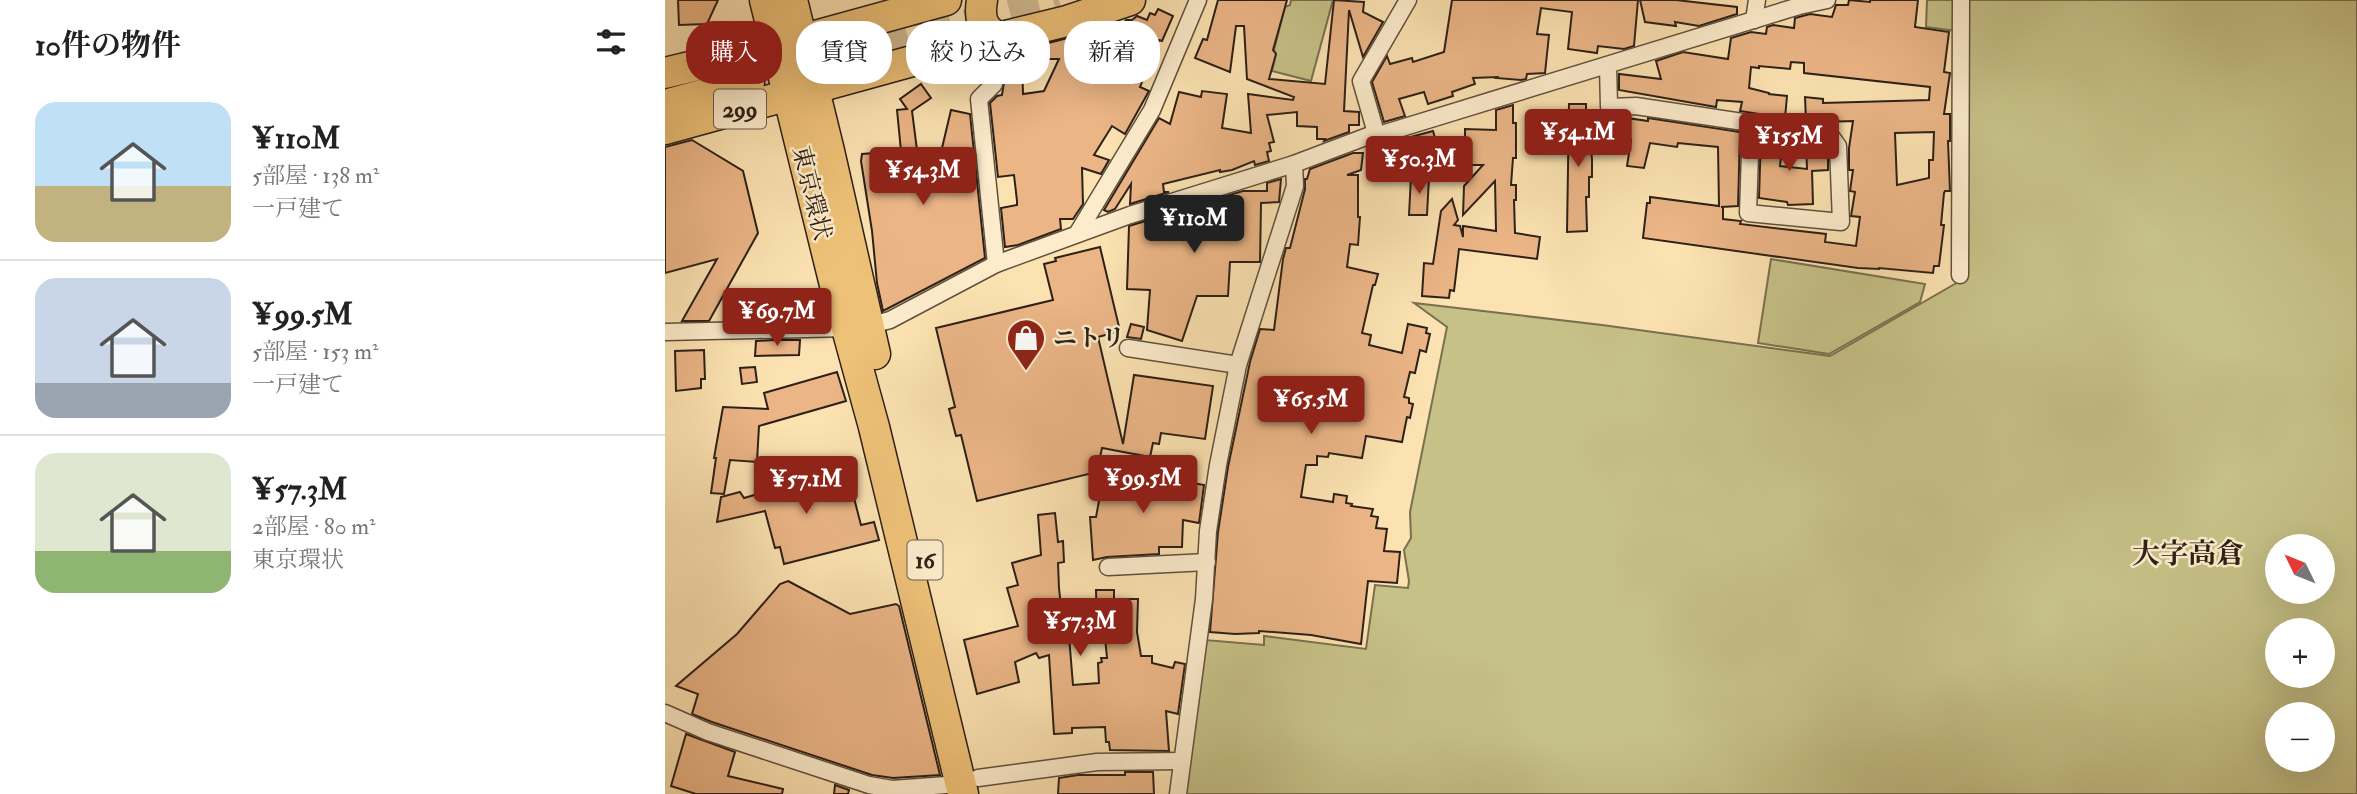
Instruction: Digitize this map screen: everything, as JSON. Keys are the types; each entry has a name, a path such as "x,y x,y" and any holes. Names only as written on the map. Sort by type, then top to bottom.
{"highway":[{"name":"東京環状","path":"765,0 788,43 971,788"},
{"name":"東京環状","path":"788,43 792,0"},
{"path":"788,43 946,0"},
{"path":"982,0 980,14 982,21"},
{"path":"1049,21 1100,5 1131,0"},
{"name":"299","path":"665,74 788,43"},
{"path":"801,93 906,63"},
{"name":"299","path":"665,86 748,74 665,105"},
{"name":"299","path":"665,129 801,93"}],"street":[{"path":"1077,234 1152,110 1198,0"},
{"path":"1376,133 1361,81 1408,0"},
{"path":"1754,20 1757,0"},
{"path":"665,332 858,327 890,320 996,264 1130,215 1294,164 1376,133 1382,134 1827,0"},
{"path":"1961,0 1961,275"},
{"path":"1608,66 1609,107 1636,106 1830,135 1838,146 1841,222 1748,213 1751,124"},
{"path":"994,84 979,99 996,264"},
{"path":"1178,794 1192,703 1208,531 1218,465 1238,365 1295,186 1294,164"},
{"path":"1128,348 1238,365"},
{"path":"1108,567 1207,562"},
{"path":"665,713 708,732 869,785 892,789 971,788 1097,762 1181,761"}],"shaded area":[{"path":"1291,0 1333,0 1311,81 1272,71 1276,54 1274,50 1285,7 1290,5"},
{"path":"1927,0 1958,0 1957,31 1926,27"},
{"path":"1964,0 2357,0 2357,794 1183,794 1205,640 1264,645 1264,636 1366,649 1375,585 1408,588 1404,550 1411,538 1410,512 1447,327 1414,303 1830,356 1965,278"},
{"path":"1771,259 1925,284 1920,302 1829,354 1758,343"}],"building":[{"path":"678,0 718,0 708,21 686,21 686,25 679,25"},
{"path":"1218,0 1287,0 1273,50 1276,54 1269,79 1325,84 1334,0 1364,2 1363,12 1383,22 1363,57 1349,10 1344,111 1359,112 1359,125 1349,125 1349,132 1324,141 1325,139 1317,139 1317,127 1297,126 1297,112 1267,115 1274,142 1269,143 1269,161 1255,165 1254,161 1232,170 1220,170 1163,184 1164,192 1169,192 1130,204 1131,184 1115,209 1108,212 1104,210 1159,118 1170,124 1179,92 1201,97 1202,91 1227,94 1222,128 1251,133 1248,94 1293,100 1294,97 1247,79 1244,26 1236,26 1230,72 1195,58 1203,39 1207,40"},
{"path":"1452,0 1638,0 1634,46 1624,49 1598,46 1597,53 1568,49 1572,12 1541,8 1537,34 1549,35 1545,73 1527,74 1526,79 1521,80 1473,78 1475,84 1452,92 1453,96 1428,104 1424,92 1399,99 1405,116 1384,122 1372,82 1387,56 1390,64 1412,58 1413,62 1444,52"},
{"path":"1640,0 1676,0 1737,7 1737,14 1699,26 1675,22 1676,26 1645,22"},
{"path":"1849,0 1918,0 1915,27 1949,32 1944,72 1950,73 1944,114 1950,114 1950,191 1944,193 1941,225 1944,225 1939,266 1934,266 1933,273 1858,268 1643,238 1650,197 1719,206 1718,147 1678,143 1677,147 1650,143 1644,168 1627,166 1631,140 1617,138 1620,117 1648,121 1648,118 1740,132 1738,206 1721,207 1723,219 1741,221 1740,224 1826,234 1825,242 1856,246 1860,217 1851,216 1855,192 1850,191 1853,170 1849,170 1853,121 1806,121 1805,97 1823,99 1823,103 1929,100 1930,87 1804,73 1804,63 1791,62 1790,69 1751,67 1749,88 1787,96 1785,118 1740,111 1742,102 1717,100 1716,107 1619,90 1619,74 1661,79 1656,61 1683,52 1728,59 1731,38 1751,32 1766,34 1767,27 1773,25 1794,28 1795,18 1810,14 1832,17 1836,5 1848,5","holes":["1934,132 1933,160 1929,160 1929,178 1897,185 1895,133"]},
{"path":"1158,9 1173,16 1162,41 1160,21 1126,21 1137,16 1147,20 1150,13 1155,15"},
{"path":"1064,39 1064,84 1141,84 1140,87 1149,91 1125,134 1112,126 1094,155 1109,160 1101,174 1082,168 1083,204 1073,219 1060,219 1061,229 1005,247 1001,208 1017,205 1017,201 1014,175 998,177 990,103 1002,95 1004,84 1023,84 1023,94 1044,91 1050,84 1059,59 1050,59 1050,43"},
{"path":"921,84 931,98 912,111 917,150 942,148 951,110 970,114 985,258 883,311 861,161 862,154 901,151 897,110 907,109 900,99"},
{"path":"1569,104 1586,104 1586,150 1591,150 1592,159 1589,197 1586,197 1587,231 1567,232"},
{"path":"1513,105 1516,158 1513,158 1511,185 1516,185 1515,233 1540,237 1537,259 1459,249 1454,291 1450,290 1449,298 1422,296 1424,263 1433,264 1441,211 1452,199 1458,220 1454,225 1460,226 1463,237 1463,226 1496,231 1495,181 1463,215 1464,186 1483,165 1465,165 1465,129 1496,130 1496,110"},
{"path":"1433,131 1438,148 1402,159 1396,141"},
{"path":"1761,135 1783,139 1780,166 1807,169 1806,142 1824,145 1828,150 1828,170 1812,171 1813,204 1788,205 1787,202 1759,198"},
{"path":"692,140 743,171 758,233 709,321 682,321 717,259 665,273 665,147"},
{"path":"1353,153 1363,153 1361,170 1347,175 1358,175 1360,217 1358,245 1350,244 1347,267 1378,274 1362,333 1371,335 1369,345 1402,353 1408,324 1427,328 1426,333 1430,334 1426,352 1420,350 1415,373 1410,372 1404,397 1409,398 1409,403 1413,404 1410,418 1407,417 1402,442 1366,436 1362,458 1329,453 1328,457 1317,456 1317,465 1306,465 1301,497 1333,502 1334,494 1347,496 1346,503 1352,504 1351,506 1373,509 1371,516 1378,517 1376,528 1387,529 1384,551 1400,552 1397,583 1368,581 1361,644 1311,635 1259,631 1235,634 1210,632 1218,532 1228,467 1250,362 1260,329 1274,330 1283,259 1286,248 1290,248 1305,189 1305,179 1310,169"},
{"path":"1411,177 1429,177 1427,215 1409,215"},
{"path":"1281,179 1279,202 1261,203 1260,262 1230,262 1228,296 1197,296 1182,341 1147,330 1150,290 1127,289 1129,226 1188,208 1219,207 1219,198 1243,191 1267,191 1267,183"},
{"name":"ニトリ","path":"1100,247 1120,331 1098,337 1123,444 1134,375 1213,386 1205,439 1161,433 1159,444 1153,443 1150,457 1102,448 1097,472 977,501 961,435 956,436 949,409 955,407 936,328 1053,300 1044,264 1056,261 1055,258"},
{"path":"1131,324 1144,327 1141,339 1127,337"},
{"path":"800,340 799,355 755,356 756,341"},
{"path":"704,350 705,379 701,379 701,388 676,391 675,351"},
{"path":"755,367 757,382 742,384 740,368"},
{"path":"837,372 846,401 759,426 757,462 730,460 724,494 711,493 723,407 768,409 764,393"},
{"path":"847,471 861,525 874,522 879,540 784,564 780,547 775,548 765,511 717,522 721,497 740,492 744,498 819,476"},
{"path":"1141,473 1204,485 1199,523 1183,520 1182,547 1159,547 1159,554 1093,560 1090,517 1096,517 1104,474 1138,481"},
{"path":"1055,513 1058,542 1063,541 1064,562 1058,563 1059,588 1063,625 1068,624 1073,685 1099,683 1098,663 1102,662 1101,658 1107,658 1104,627 1097,627 1096,590 1114,590 1114,599 1138,599 1137,632 1141,656 1152,656 1152,663 1173,668 1175,662 1185,664 1178,714 1166,711 1169,751 1110,750 1109,742 1106,742 1105,727 1072,728 1072,733 1054,734 1049,655 1039,658 1036,653 1015,662 1019,682 977,694 964,640 1018,626 1007,588 1018,585 1012,563 1041,555 1038,515"},
{"path":"788,581 850,614 896,604 899,606 940,775 893,778 872,775 692,714 698,694 676,686 737,634 780,584"},
{"path":"686,734 735,752 728,776 783,789 782,794 696,794 671,786"},
{"path":"1125,772 1153,772 1154,794 1058,794 1059,778 1078,775 1125,775"},
{"path":"835,785 849,790 848,794 834,794"}],"tunnel":[{"path":"782,73 1059,0"}],"place":[{"name":"ニトリ","path":"1026,372"}],"district":[{"name":"大字高倉","path":"2188,553"}]}
